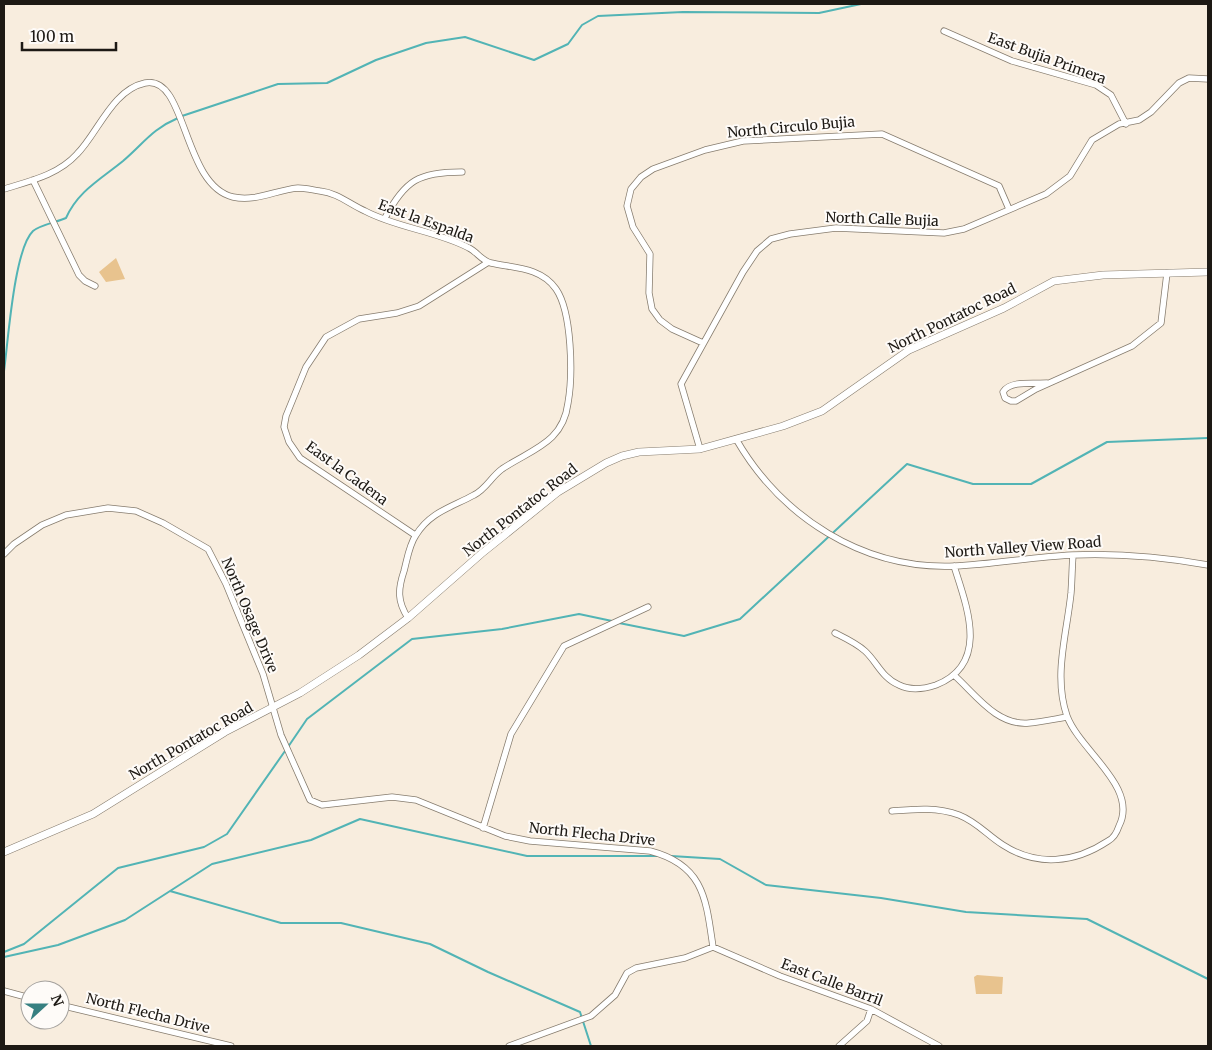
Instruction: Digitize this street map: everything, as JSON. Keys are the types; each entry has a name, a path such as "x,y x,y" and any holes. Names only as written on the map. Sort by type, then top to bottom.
{"street":[{"name":"East Bujia Primera","path":"944,31 1012,62 1096,86 1111,95 1126,124"},
{"name":"North Calle Bujia","path":"700,449 681,384 743,272 758,250 771,239 790,234 836,228 874,228 898,232 944,233 964,229 1046,194 1070,176 1092,140 1119,124 1139,120 1152,112 1179,83 1190,78 1208,79"},
{"name":"East la Espalda","path":"33,180 54,172 77,155 112,106 128,92 145,83 164,88 174,103 204,176 222,194 243,198 256,198 299,188 325,191 343,198 366,212 471,248 487,263"},
{"name":"North Circulo Bujia","path":"703,343 672,329 660,320 652,309 649,293 650,254 633,227 627,206 631,189 641,177 653,169 719,146 742,141 882,134 999,186 1009,209"},
{"path":"384,218 394,201 413,182 436,172 462,172"},
{"path":"4,189 33,180 79,275 85,281 95,286"},
{"path":"408,618 401,608 398,590 415,535 437,512 477,494 499,471 548,442 563,426 568,402 570,370 566,322 561,299 556,288 536,273 517,267 487,263"},
{"name":"East la Cadena","path":"415,535 300,458 288,442 284,427 286,416 306,367 326,338 358,318 397,313 419,306 487,263"},
{"name":"North Pontatoc Road","path":"4,852 93,814 218,737 274,708 359,655 408,618 558,492 593,470 629,454 700,449 783,426 822,411 909,350 1004,308 1054,281 1103,275 1208,272"},
{"path":"1047,383 1013,384 1006,387 1003,392 1005,398 1016,401 1047,383 1132,346 1162,323 1166,273"},
{"name":"North Valley View Road","path":"736,439 750,464 768,485 796,512 828,535 848,545 886,557 910,562 954,566 1073,555 1157,556 1208,565"},
{"name":"North Osage Drive","path":"4,554 14,544 42,525 66,515 93,509 136,511 163,523 208,549 228,589 274,708"},
{"path":"892,811 931,808 958,815 971,820 1002,844 1022,856 1049,861 1072,858 1098,848 1112,839 1123,818 1123,803 1114,781 1095,760 1068,717 1061,666 1071,592 1073,555"},
{"path":"835,633 864,650 883,674 901,686 927,688 955,676 970,645 970,626 954,566"},
{"path":"483,828 511,734 564,646 648,607"},
{"path":"955,676 996,715 1011,722 1027,723 1068,717"},
{"name":"North Flecha Drive","path":"274,708 282,735 310,800 322,805 392,797 416,800 483,828 530,841 640,850 668,856 686,869 699,884 707,902 713,947"},
{"path":"509,1046 591,1016 615,995 627,972 636,968 661,964 713,947"},
{"name":"East Calle Barril","path":"713,947 780,976 871,1009 939,1046"},
{"path":"4,991 20,995"},
{"name":"North Flecha Drive","path":"70,1007 231,1046"},
{"path":"838,1046 867,1022 871,1009"}],"shaded area":[{"path":"116,258 125,279 106,282 99,272"},
{"path":"977,975 1003,977 1002,994 976,994 974,977"}],"waterway":[{"path":"182,116 278,84 327,83 376,60 426,43 465,37 534,60 568,44 582,25 598,16 683,12 819,13 861,4"},
{"path":"4,371 13,297 26,241 36,229 66,218 77,200 91,186 123,161 161,127 178,118"},
{"path":"619,623 684,636 740,619 907,464 973,484 1031,484 1107,442 1208,438"},
{"path":"288,747 307,719 412,639 502,629 579,614 612,621"},
{"path":"4,952 24,944 118,868 204,847 227,834 285,751"},
{"path":"4,957 58,945 125,920 212,864 311,840 360,819 527,856 659,856"},
{"path":"671,856 720,859 766,885 881,898 966,912 1087,919 1208,979"},
{"path":"170,891 281,923 341,923 430,944 488,972 580,1012 591,1046"}]}
